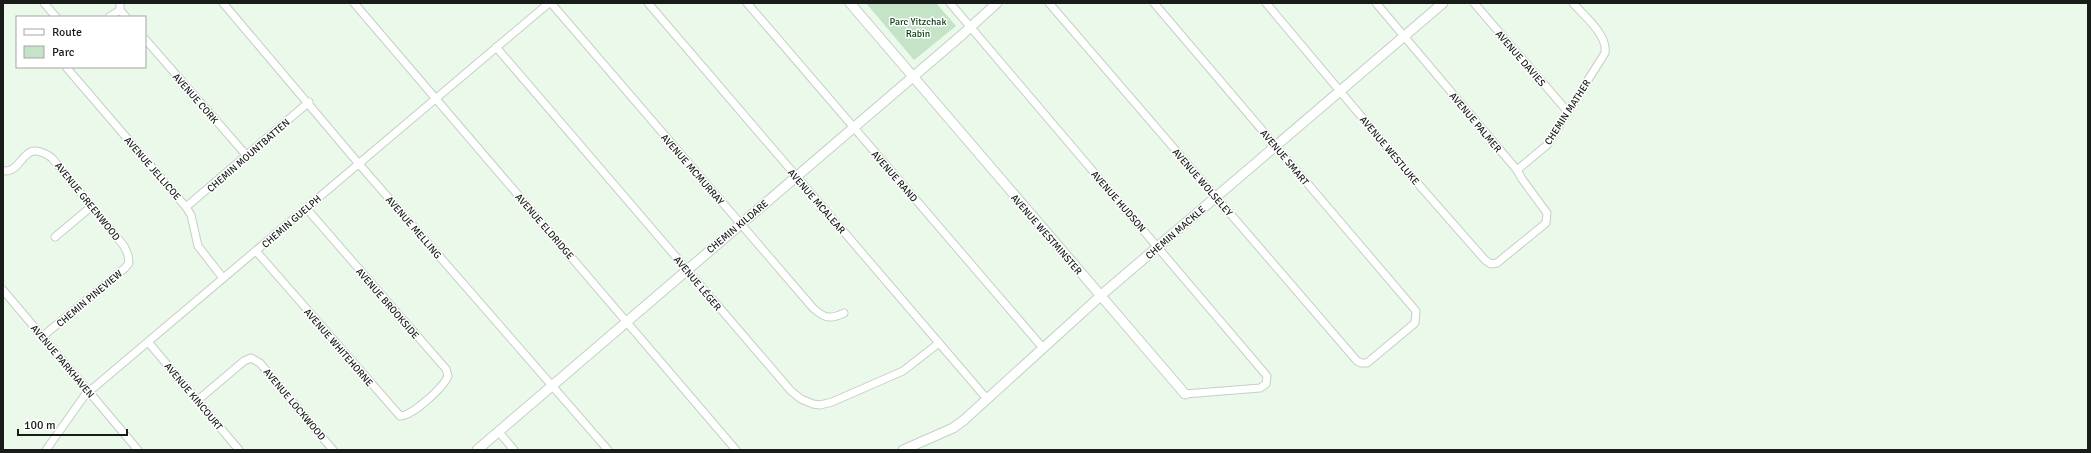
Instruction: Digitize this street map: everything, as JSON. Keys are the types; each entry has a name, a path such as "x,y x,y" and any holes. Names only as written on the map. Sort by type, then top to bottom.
{"street":[{"path":"44,3 55,16"},
{"name":"AVENUE MELLING","path":"223,3 309,102 359,164 608,450"},
{"name":"AVENUE ELDRIDGE","path":"354,3 736,450"},
{"name":"CHEMIN GUELPH","path":"46,450 76,406 89,392 149,343 223,278 550,3"},
{"name":"AVENUE MCMURRAY","path":"550,3 740,224 822,316 835,318 844,313"},
{"name":"AVENUE MCALEAR","path":"648,3 987,399"},
{"name":"AVENUE RAND","path":"747,3 1043,348"},
{"name":"AVENUE WESTMINSTER","path":"850,3 1185,394 1260,388 1267,382 1267,375"},
{"name":"AVENUE HUDSON","path":"950,3 1267,375"},
{"name":"CHEMIN KILDARE","path":"477,450 997,3"},
{"name":"AVENUE WOLSELEY","path":"1050,3 1357,361"},
{"name":"AVENUE SMART","path":"1154,3 1416,311 1415,323 1372,359 1362,363 1357,361"},
{"name":"AVENUE WESTLUKE","path":"1266,3 1413,178 1485,260 1491,264 1496,263 1524,242"},
{"name":"AVENUE PALMER","path":"1376,3 1517,170 1544,208 1548,218 1546,223 1524,242"},
{"name":"CHEMIN MACKLE","path":"903,450 953,428 1100,296 1442,3"},
{"name":"AVENUE DAVIES","path":"1474,3 1568,112"},
{"name":"CHEMIN MATHER","path":"1517,170 1547,145 1605,53 1607,45 1602,36 1573,3"},
{"path":"110,16 120,6 125,16"},
{"name":"AVENUE CORK","path":"146,40 246,156"},
{"name":"AVENUE LÉGER","path":"496,47 791,391 809,402 820,405 832,402 898,374 912,366 939,344"},
{"name":"AVENUE JELLICOE","path":"67,68 186,207 191,215 198,246 223,278"},
{"name":"CHEMIN MOUNTBATTEN","path":"186,207 309,102"},
{"name":"AVENUE GREENWOOD","path":"3,171 12,169 32,151 38,150 52,158 124,246 128,255"},
{"path":"55,237 92,206"},
{"name":"AVENUE BROOKSIDE","path":"306,208 446,369 448,376 445,383 428,398"},
{"name":"AVENUE WHITEHORNE","path":"256,251 400,416 406,416 428,398"},
{"name":"CHEMIN PINEVIEW","path":"42,336 125,268 129,263 128,255"},
{"name":"AVENUE PARKHAVEN","path":"3,290 138,450"},
{"name":"AVENUE KINCOURT","path":"149,343 239,450"},
{"name":"AVENUE LOCKWOOD","path":"198,400 244,361 251,358 260,363 333,450"},
{"path":"499,432 514,450"}],"green space":[{"name":"Parc Yitzchak Rabin","path":"866,3 936,3 956,26 914,60"}]}
